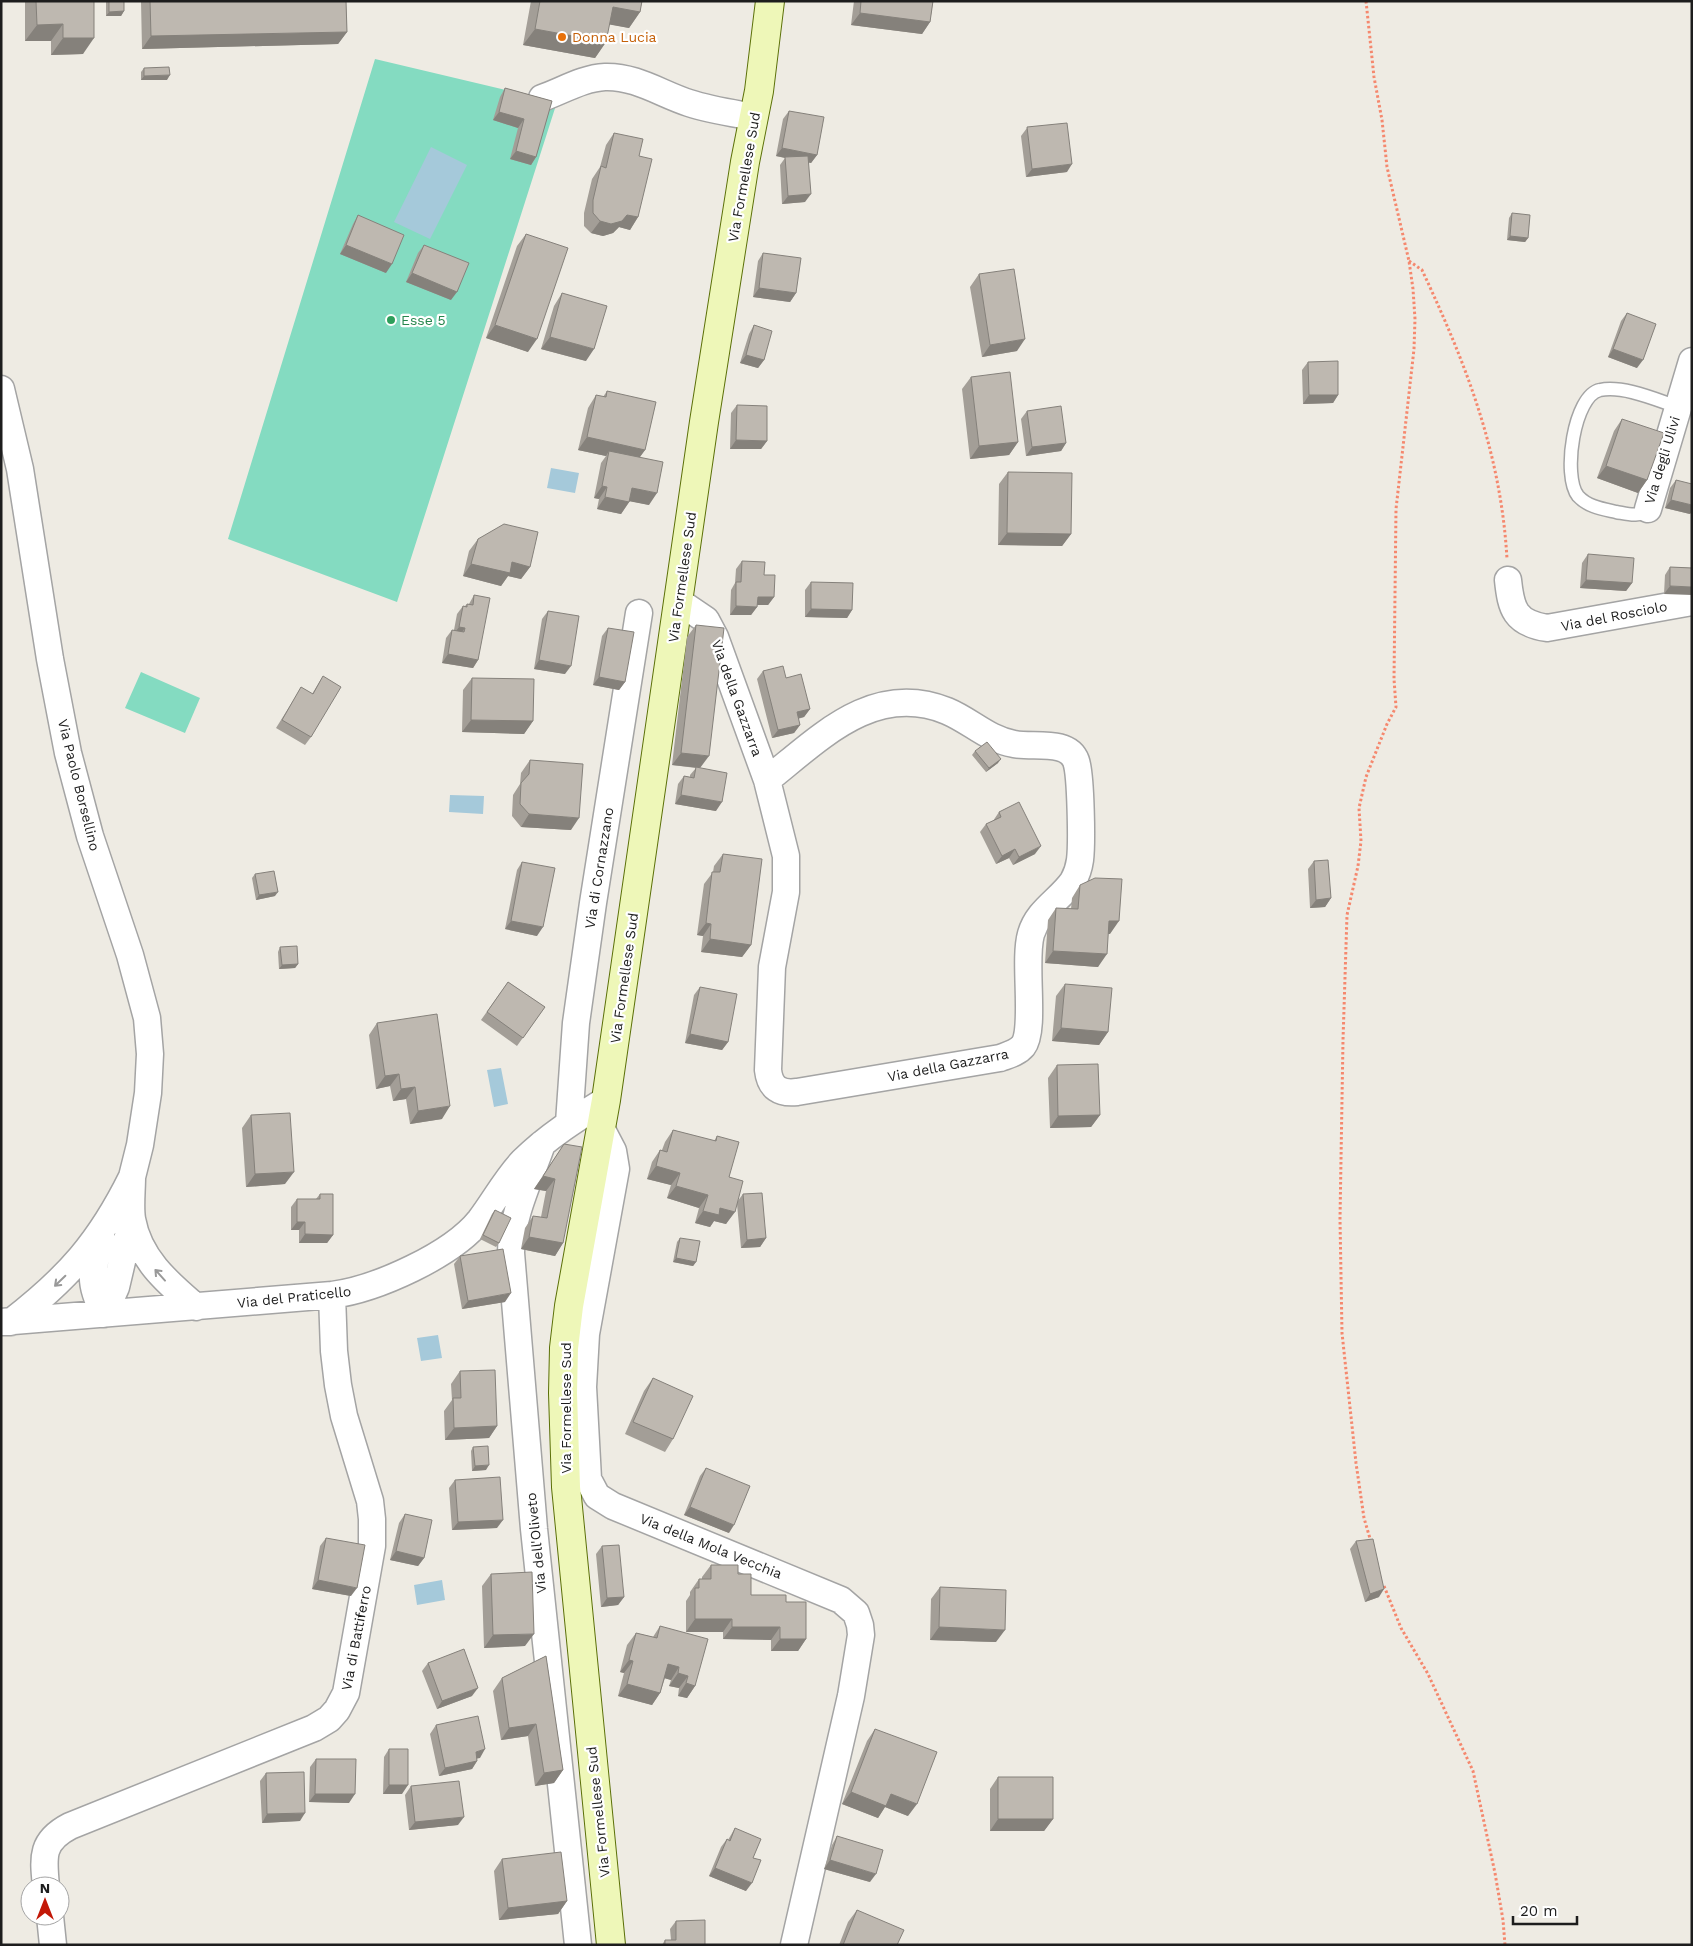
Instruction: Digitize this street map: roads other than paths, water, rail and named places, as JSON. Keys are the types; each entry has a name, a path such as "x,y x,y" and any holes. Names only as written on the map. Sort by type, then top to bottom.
{"street":[{"name":"Via Formellese Sud","path":"611,1945 566,1487 563,1393 568,1312 606,1100 705,415 762,67 766,6"},
{"path":"542,98 592,79 621,78 646,85 688,103 754,117"},
{"name":"Via degli Ulivi","path":"1648,509 1692,361"},
{"name":"Via Paolo Borsellino","path":"1,389 20,469 50,659 68,753 86,824 132,962 147,1018 150,1054 148,1093 140,1145 120,1220"},
{"name":"Via del Rosciolo","path":"1508,580 1511,602 1516,614 1528,624 1547,628 1692,602"},
{"name":"Via della Gazzarra","path":"678,601 706,620 715,637 767,780 783,838 787,865 786,886 771,982 768,1070 774,1087 783,1092 797,1092 1000,1058 1022,1047 1028,1033 1028,954 1031,932 1043,911 1069,886 1079,866 1079,771 1073,755 1067,750 1059,748 1015,744 996,739 955,715 936,708 925,705 895,703 867,710 844,720 767,780"},
{"name":"Via di Cornazzano","path":"569,1123 577,1014 639,613"},
{"name":"Via del Praticello","path":"6,1322 332,1295 356,1291 425,1261 451,1246 480,1220 515,1170 542,1144 569,1123 606,1100"},
{"name":"Via della Mola Vecchia","path":"601,1128 613,1151 616,1169 589,1318 584,1360 583,1405 587,1468 593,1490 602,1500 613,1506 841,1600 853,1609 859,1618 861,1635 851,1696 794,1945"},
{"name":"Via dell'Oliveto","path":"542,1144 515,1223 511,1241 511,1253 534,1529 578,1945"},
{"path":"120,1220 138,1241 154,1268 171,1286 196,1307"},
{"path":"104,1314 93,1287 92,1277 96,1255 120,1220"},
{"path":"6,1322 48,1292 120,1220"},
{"name":"Via di Battiferro","path":"45,1876 45,1853 49,1842 58,1832 314,1728 334,1715 344,1699 351,1670 371,1552 372,1519 366,1487 344,1416 339,1393 334,1351 332,1295"},
{"path":"51,1926 53,1945"}],"lane":[{"name":"Via degli Ulivi","path":"1648,509 1633,515 1593,506 1581,499 1574,489 1569,466 1575,429 1589,397 1598,390 1613,389 1678,406"}],"water":[{"path":"431,147 467,165 430,239 394,222"},
{"path":"551,468 579,473 575,493 547,488"},
{"path":"450,795 484,796 483,814 449,812"},
{"path":"501,1068 508,1104 494,1107 487,1070"},
{"path":"438,1335 442,1358 421,1361 417,1338"},
{"path":"442,1580 445,1600 417,1605 414,1585"}],"place":[{"name":"Donna Lucia","path":"562,37"},
{"name":"Esse 5","path":"391,320"}]}
